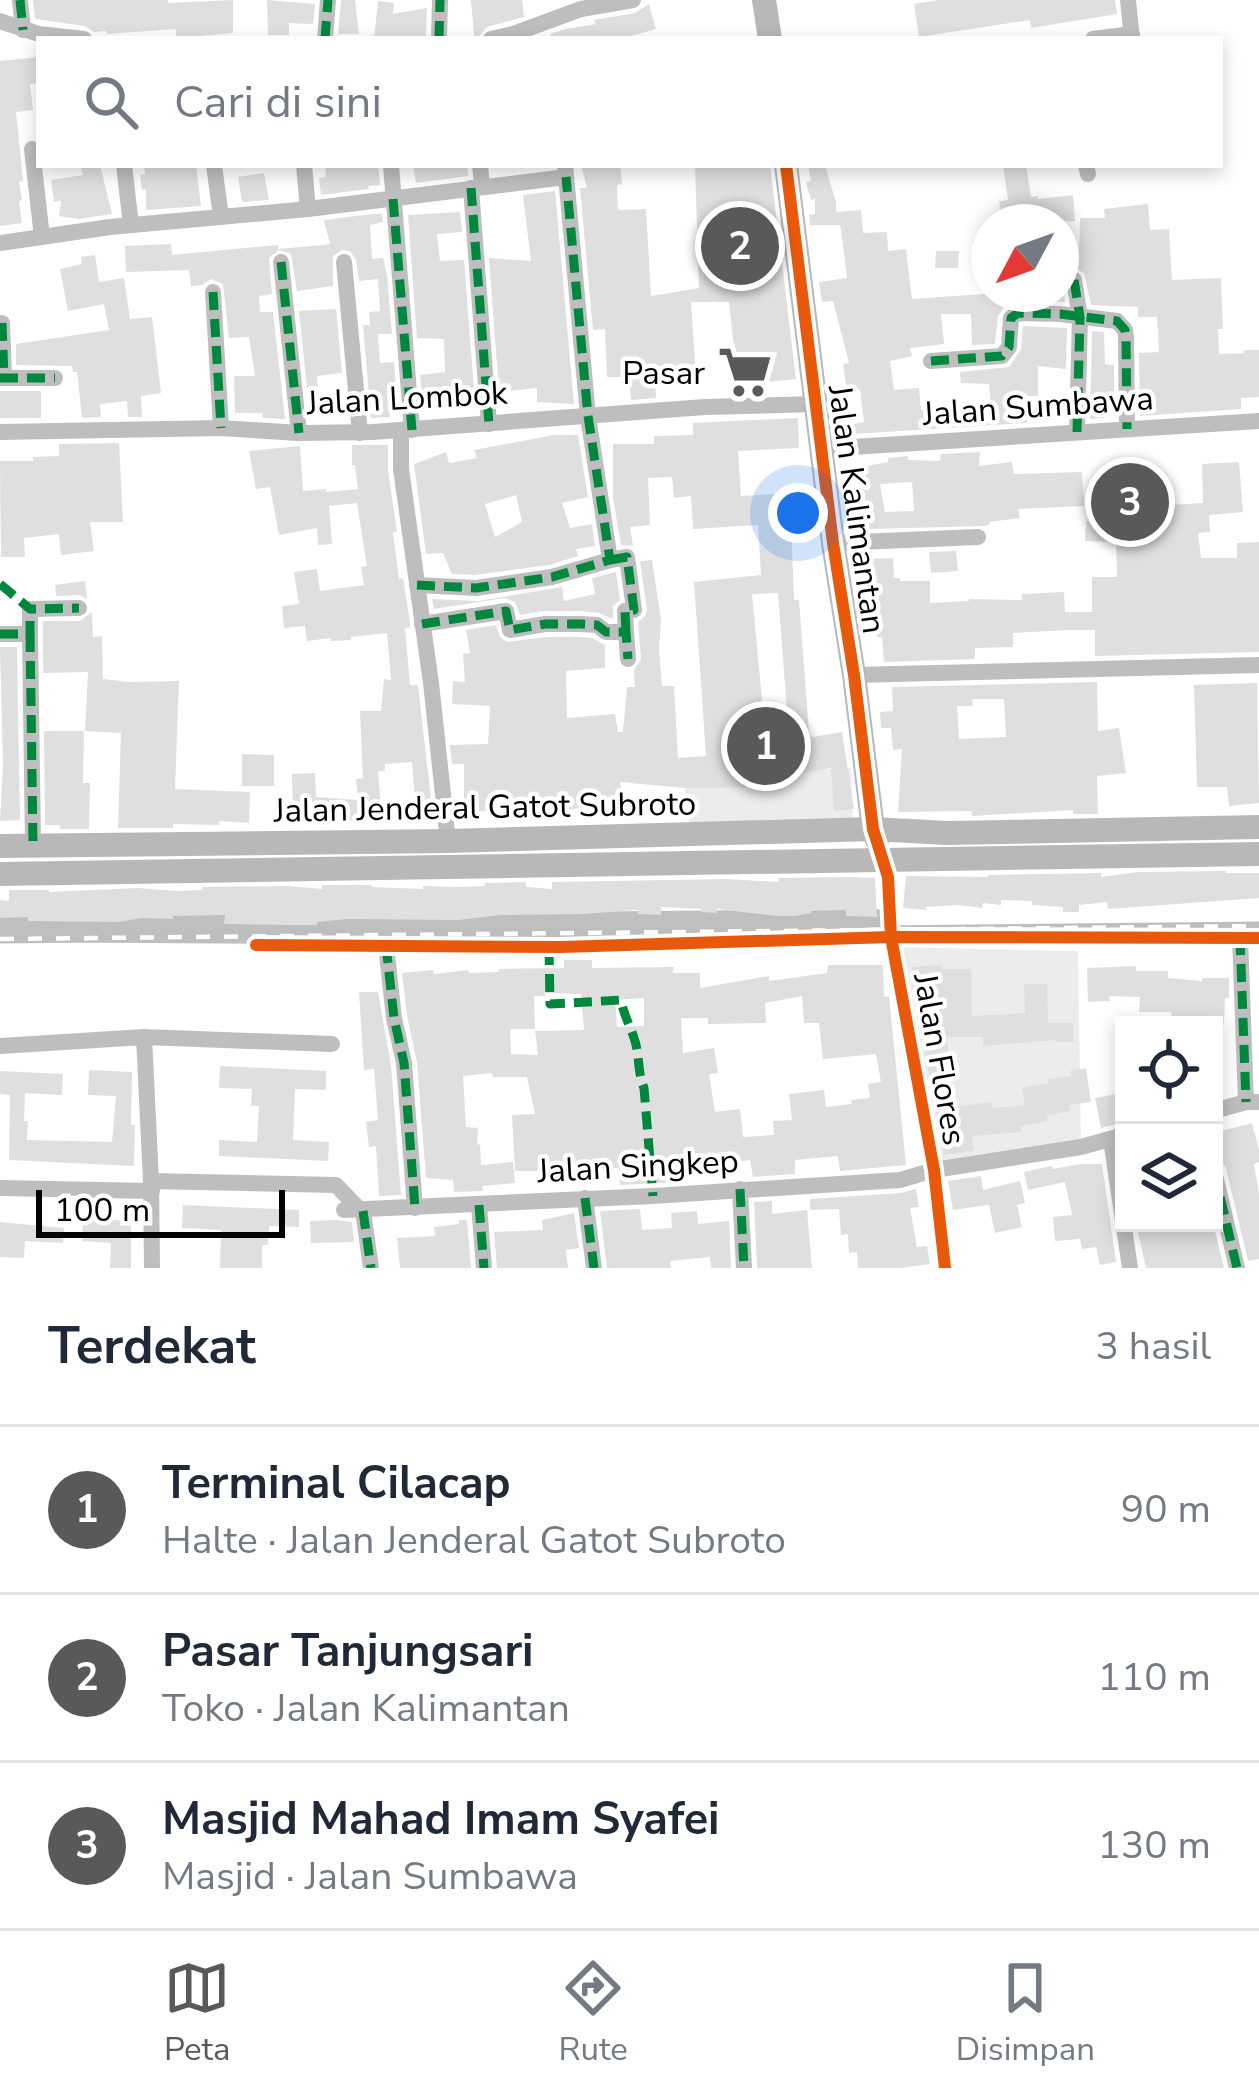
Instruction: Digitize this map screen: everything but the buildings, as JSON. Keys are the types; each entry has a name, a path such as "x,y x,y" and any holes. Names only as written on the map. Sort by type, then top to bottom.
{"main road":[{"path":"764,0 770,36"},
{"name":"Jalan Kalimantan","path":"787,168 832,543 873,829 884,860"},
{"name":"Jalan Jenderal Gatot Subroto","path":"0,846 448,842 873,829 946,833 1259,827"},
{"name":"Jalan Jenderal Gatot Subroto","path":"0,874 1259,854"}],"street":[{"path":"20,0 22,30"},
{"path":"326,36 328,0"},
{"path":"440,0 440,36"},
{"path":"504,36 580,9 633,0"},
{"path":"1128,0 1132,36"},
{"path":"0,21 22,30 63,36"},
{"path":"32,149 42,237"},
{"path":"124,168 131,225"},
{"path":"214,168 220,217"},
{"path":"304,168 308,209"},
{"path":"391,168 406,431 401,469 448,842"},
{"path":"479,168 476,187 489,424"},
{"path":"0,243 393,199 566,171 588,416 610,560"},
{"path":"281,262 298,433"},
{"path":"344,262 360,433"},
{"path":"213,292 221,428"},
{"path":"1077,432 1079,311"},
{"path":"931,361 1002,356 1009,346 1011,318 1018,313 1117,321 1125,330 1127,429"},
{"path":"2,323 2,378 55,378"},
{"name":"Jalan Lombok","path":"0,432 221,428 360,433 705,407 816,404"},
{"name":"Jalan Sumbawa","path":"821,449 1259,421"},
{"path":"832,543 978,537"},
{"path":"417,585 476,587 551,577 628,557 634,610 626,611 628,659"},
{"path":"33,846 30,609 79,608"},
{"path":"422,624 506,611 510,630 580,624 626,632"},
{"path":"0,634 30,634"},
{"path":"854,675 1259,664"},
{"name":"Jalan Flores","path":"884,860 891,937 934,1170 945,1268"},
{"path":"256,945 561,947 891,937 1250,938 1252,1102"},
{"path":"386,946 404,1063 416,1208"},
{"path":"145,1037 152,1268"},
{"path":"0,1046 145,1037 332,1044"},
{"name":"Jalan Singkep","path":"356,1210 900,1180 1115,1138"},
{"path":"0,1188 337,1185 356,1210 371,1268"},
{"path":"740,1189 744,1268"},
{"path":"585,1198 594,1268"},
{"path":"479,1205 484,1268"},
{"path":"1223,1209 1237,1268"},
{"path":"1126,1232 1130,1268"}],"shaded area":[{"path":"851,768 853,825 690,830 683,776"},
{"path":"892,947 1078,951 1081,1147 934,1170"}],"waterway":[{"path":"0,927 875,924"}],"railway":[{"path":"0,939 1259,926"}],"marked path":[{"path":"20,0 23,30"},
{"path":"325,36 328,0"},
{"path":"439,36 440,0"},
{"path":"417,585 476,588 552,577 610,560 588,416 566,177"},
{"path":"471,188 489,424"},
{"path":"393,199 412,430"},
{"path":"281,262 299,433"},
{"path":"213,292 221,428"},
{"path":"1077,432 1079,311"},
{"path":"931,361 1002,356 1009,347 1011,318 1018,313 1117,321 1126,337 1127,429"},
{"path":"2,323 4,378"},
{"path":"0,378 55,378"},
{"path":"610,560 627,557 634,610 625,611 626,632"},
{"path":"0,584 30,609 79,608"},
{"path":"422,624 506,611 510,630 545,624 597,625 606,632 626,632 628,659"},
{"path":"0,634 30,634 30,621"},
{"path":"30,634 33,846"},
{"path":"1240,937 1246,1102"},
{"path":"386,945 404,1063 415,1208"},
{"path":"549,947 550,1004 621,1000 644,1088 653,1196"},
{"path":"740,1189 744,1268"},
{"path":"585,1198 594,1268"},
{"path":"479,1205 484,1268"},
{"path":"1223,1209 1237,1268"},
{"path":"363,1211 371,1268"}],"cycle path":[{"path":"786,168 873,829 888,877 891,937 934,1170 945,1268"},
{"path":"256,945 561,947 891,937 1259,938"}],"place":[{"name":"Pasar Tanjungsari","path":"740,246"},
{"name":"Pasar","path":"745,372"},
{"name":"Masjid Mahad Imam Syafei","path":"1130,502"},
{"name":"Terminal Cilacap","path":"766,746"}]}
